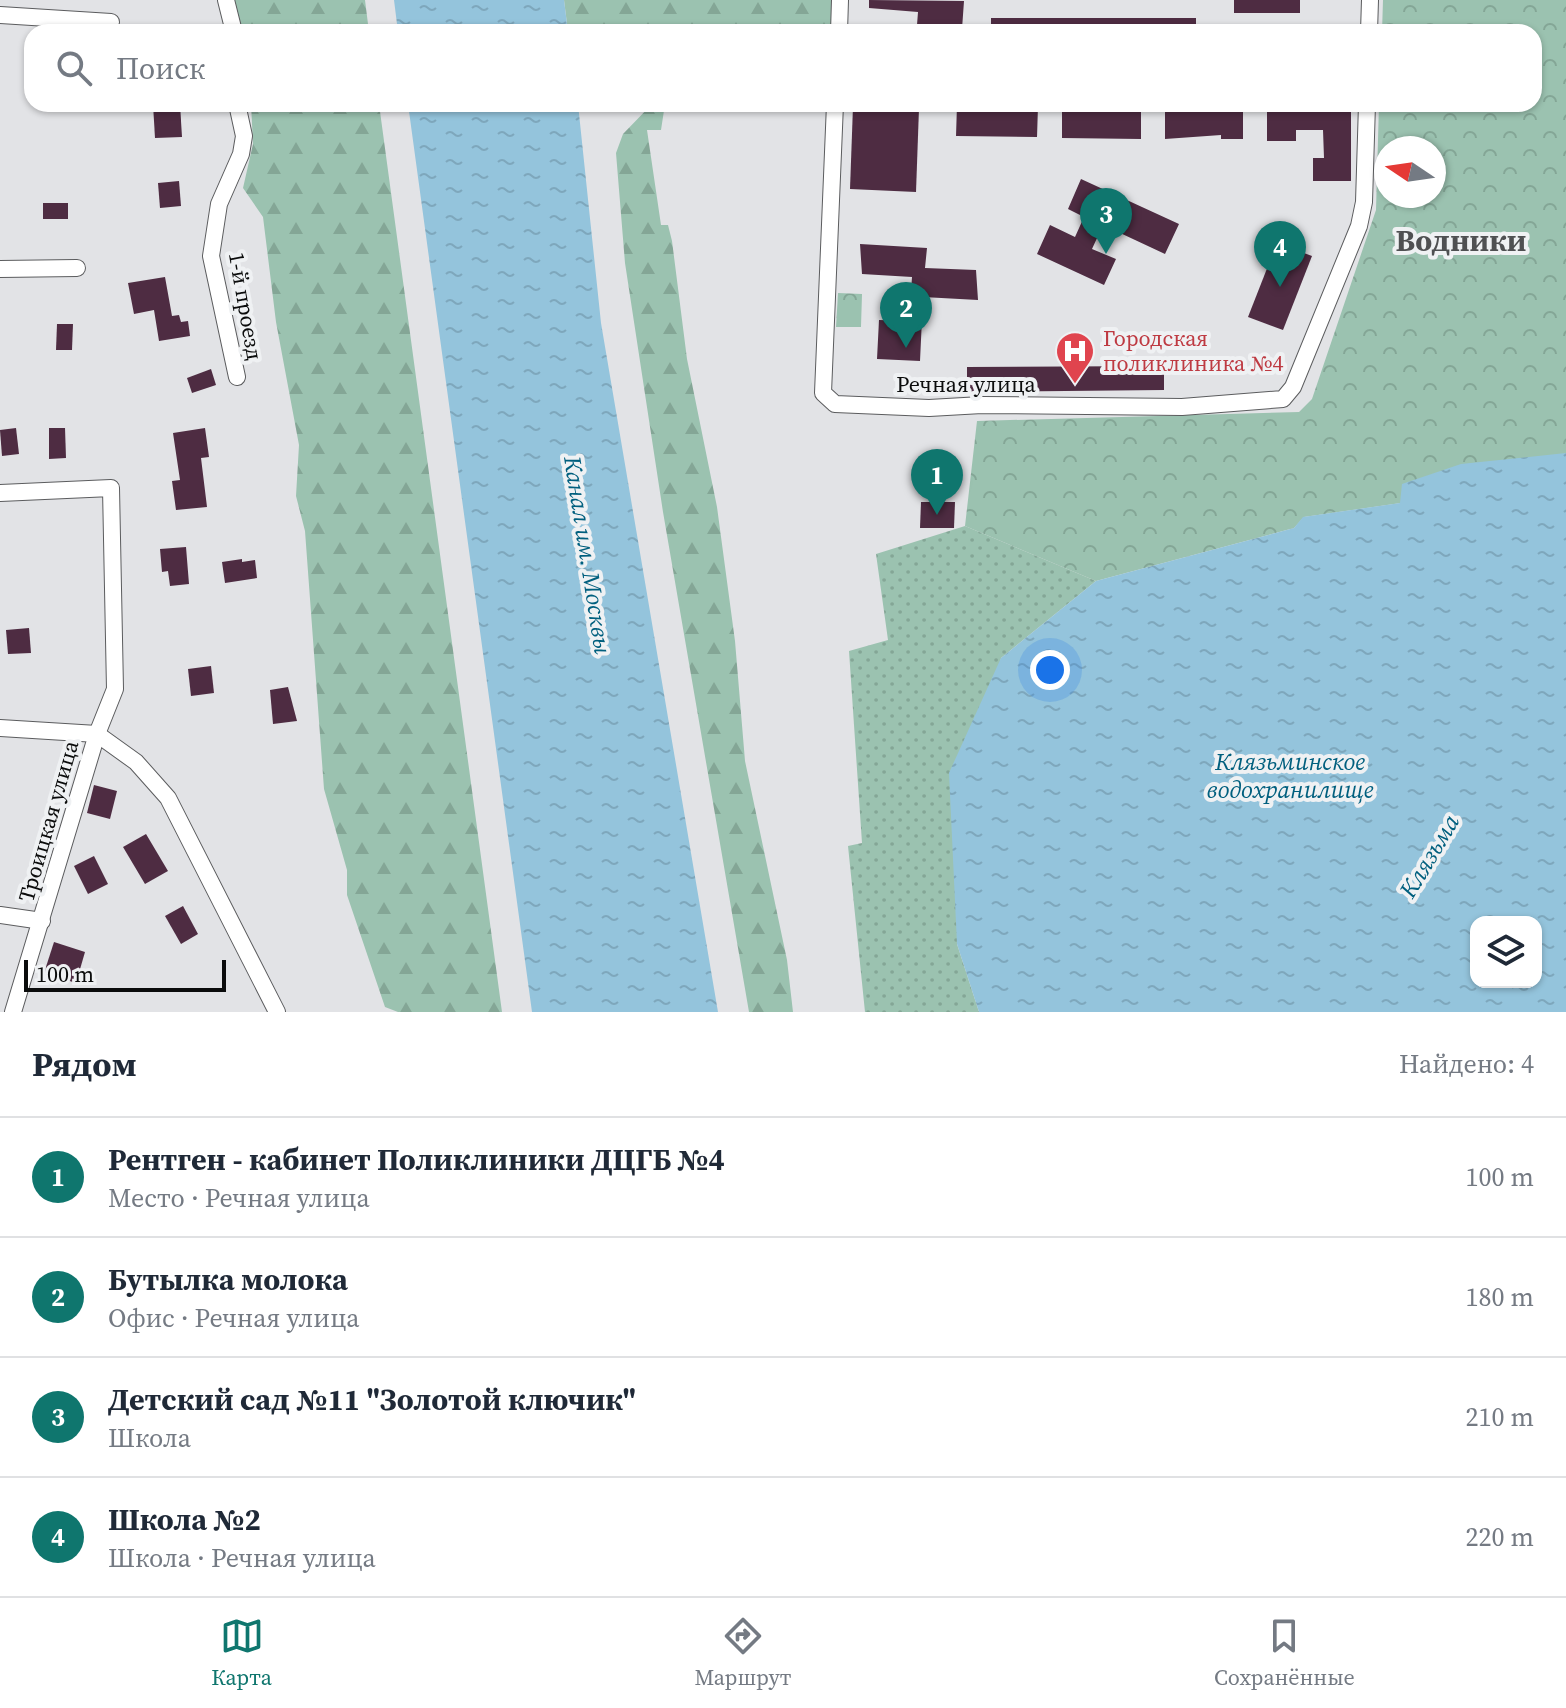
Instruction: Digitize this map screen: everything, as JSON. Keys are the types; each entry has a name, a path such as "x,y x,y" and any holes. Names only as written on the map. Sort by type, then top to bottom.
{"street":[{"path":"226,0 232,24"},
{"path":"839,24 840,0"},
{"path":"1369,24 1370,0"},
{"path":"0,15 111,22"},
{"name":"1-й проезд","path":"237,377 211,256 219,204 241,154 244,136 239,112"},
{"name":"Речная улица","path":"835,112 823,393 835,404 929,408 982,405 1182,407 1283,399 1293,387 1359,226 1364,202 1367,112"},
{"path":"0,269 77,268"},
{"path":"0,493 111,488 115,689 97,734"},
{"path":"0,728 97,734 136,762 168,798 277,1012"},
{"name":"Троицкая улица","path":"13,1012 97,734"},
{"path":"0,915 42,921"}],"green space":[{"path":"233,0 365,0 368,24 240,24"},
{"path":"564,0 848,0 846,24 567,24"},
{"path":"1383,0 1566,0 1566,454 1401,503 1304,517 1294,528 1096,581 965,526 977,421 1299,412 1312,399 1376,208 1446,208 1446,136 1378,136 1379,112 1542,112 1542,24 1382,24"},
{"path":"251,112 380,112 502,1012 398,1012 385,1007 347,895 347,870 324,789 305,531 296,496 299,445 276,322 263,217 243,188 253,144"},
{"path":"644,112 664,112 661,130 647,130 661,225 668,225 672,241 687,359 717,507 735,641 745,761 787,960 793,1012 749,1012 663,512 625,263 616,153 623,134"},
{"path":"838,293 862,294 861,327 836,327"},
{"path":"965,526 1096,581 1001,658 957,944 979,1012 865,1012 848,846 862,843 849,651 888,640 876,554"}],"water":[{"path":"394,0 564,0 567,24 397,24"},
{"name":"Канал им. Москвы","path":"409,112 579,112 601,323 718,1012 532,1012"},
{"name":"Клязьминское водохранилище","path":"1566,453 1566,1012 979,1012 957,944 949,773 1001,658 1096,581 1294,528 1303,517 1400,503 1402,484 1461,464"}],"building":[{"path":"869,0 964,1 962,24 917,24 918,12 869,8"},
{"path":"1234,0 1300,0 1300,13 1234,13"},
{"path":"991,18 1196,18 1196,24 991,24"},
{"path":"153,112 180,112 182,137 155,138"},
{"path":"853,112 919,112 916,192 850,189"},
{"path":"957,112 1038,112 1037,137 956,136"},
{"path":"1062,112 1141,112 1141,139 1062,138"},
{"path":"1165,112 1243,112 1243,139 1221,139 1221,135 1165,139"},
{"path":"1267,112 1351,112 1351,181 1313,181 1313,158 1324,158 1323,130 1296,130 1296,141 1267,141"},
{"path":"1081,179 1179,224 1165,254 1103,225 1092,249 1116,259 1104,285 1037,254 1050,225 1075,237 1084,217 1068,209"},
{"path":"179,181 181,206 160,208 158,183"},
{"path":"43,203 68,203 68,219 43,219"},
{"path":"1277,243 1312,256 1283,330 1248,317"},
{"path":"860,244 927,248 925,268 976,270 978,300 923,297 920,361 877,359 879,320 909,321 912,277 862,274"},
{"path":"165,277 172,316 179,315 181,322 188,321 190,336 159,341 154,310 134,314 128,283"},
{"path":"57,324 73,324 72,350 56,350"},
{"path":"1164,366 1164,390 967,392 967,367"},
{"path":"211,369 216,385 192,393 187,378"},
{"path":"16,428 19,454 2,456 0,430"},
{"path":"49,428 65,428 66,458 49,459"},
{"path":"205,428 209,457 201,458 207,507 176,510 172,481 180,480 173,433"},
{"path":"921,502 955,502 954,528 920,528"},
{"path":"186,547 189,584 170,586 168,571 162,572 160,549"},
{"path":"242,559 242,562 255,560 257,578 225,583 222,562"},
{"path":"29,628 31,653 8,654 6,630"},
{"path":"211,666 214,693 191,696 188,669"},
{"path":"288,687 297,721 273,724 270,690"},
{"path":"94,785 117,791 110,819 87,813"},
{"path":"146,834 168,871 145,884 123,847"},
{"path":"94,856 108,884 88,894 74,866"},
{"path":"183,906 198,934 181,944 165,916"},
{"path":"54,942 85,952 76,983 44,973"}],"place":[{"name":"Детский сад №11 \"Золотой ключик\"","path":"1106,254"},
{"name":"Школа №2","path":"1280,287"},
{"name":"Бутылка молока","path":"906,348"},
{"name":"Городская поликлиника №4","path":"1075,385"},
{"name":"Рентген - кабинет Поликлиники ДЦГБ №4","path":"937,515"}],"district":[{"name":"Водники","path":"1461,240"}],"water label":[{"name":"Клязьма","path":"1429,856"}]}
